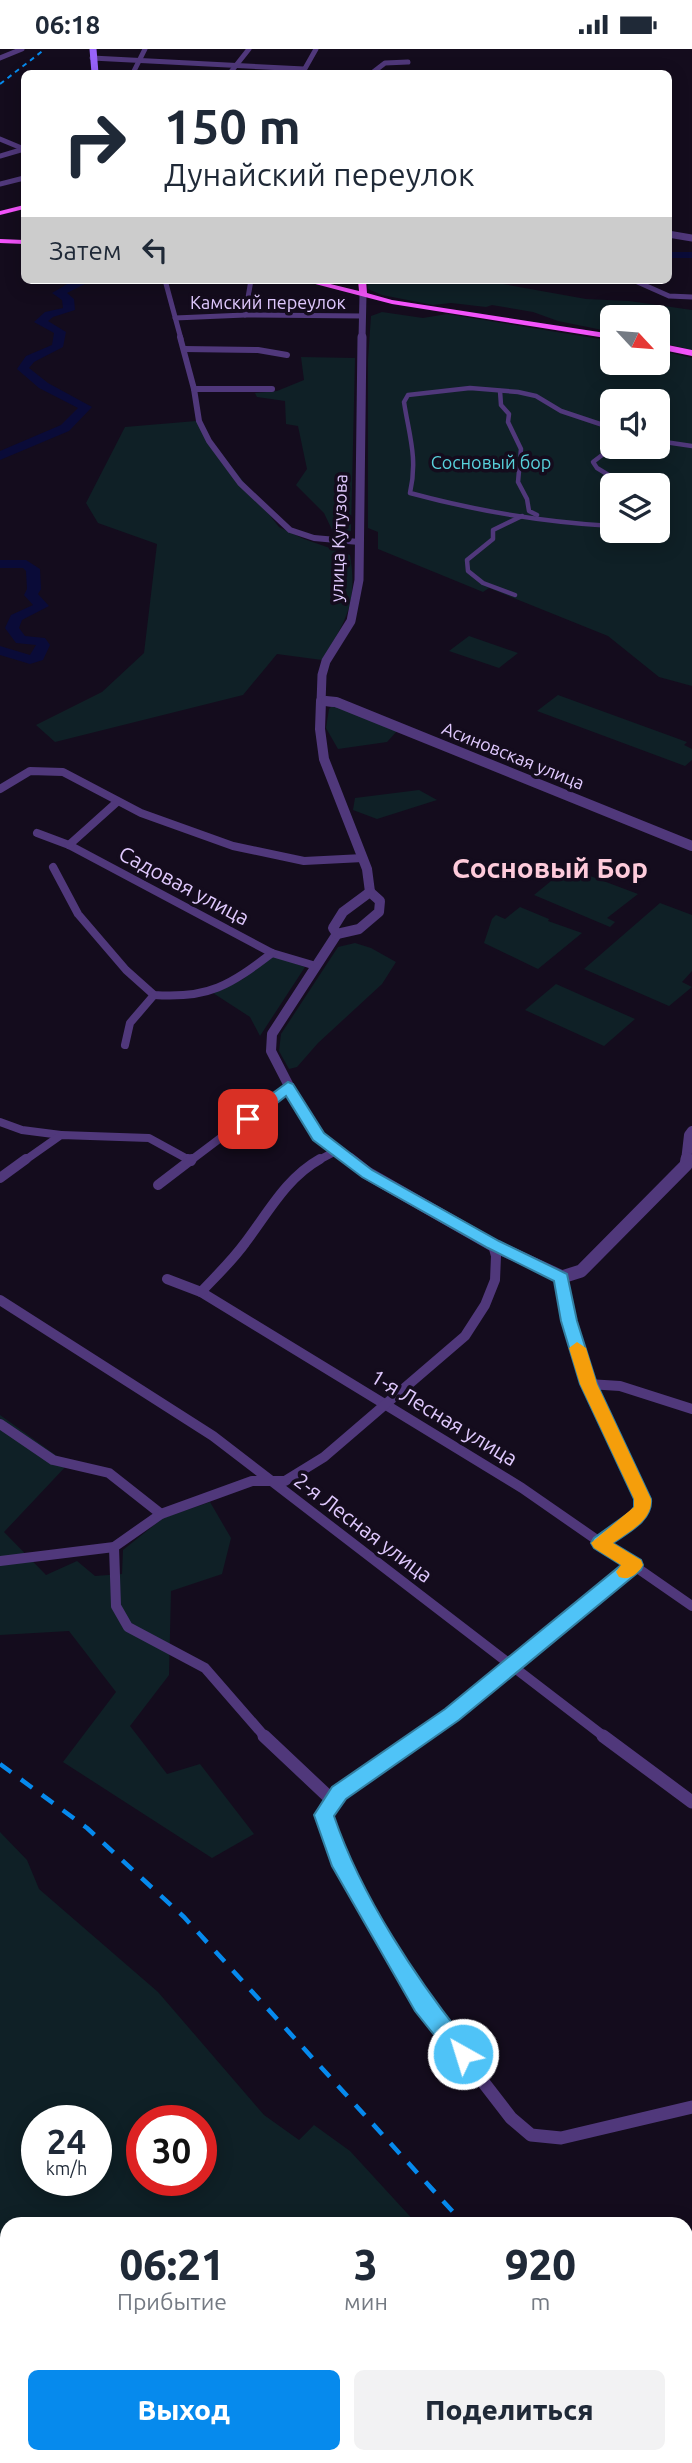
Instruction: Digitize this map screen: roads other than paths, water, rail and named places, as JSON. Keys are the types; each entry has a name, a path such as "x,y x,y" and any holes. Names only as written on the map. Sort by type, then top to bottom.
{"main road":[{"path":"93,49 94,70"},
{"path":"0,213 21,208"},
{"path":"0,241 21,242"},
{"path":"320,284 363,295 600,335"},
{"path":"362,284 363,295"},
{"path":"670,348 692,353"}],"street":[{"path":"0,58 22,49"},
{"path":"134,70 145,49"},
{"path":"232,70 249,49"},
{"path":"304,70 316,49"},
{"path":"92,58 235,65 266,70"},
{"path":"376,70 385,63 408,62"},
{"path":"0,139 21,148"},
{"path":"0,156 21,150"},
{"path":"0,179 7,183"},
{"path":"0,184 21,179"},
{"path":"672,235 692,238"},
{"path":"166,284 194,389 199,421 209,441 240,483 282,525 314,538 359,542"},
{"path":"245,315 250,284"},
{"path":"642,284 669,296 692,297"},
{"name":"улица Кутузова","path":"337,934 359,929 379,912 380,901 370,892 363,858 324,759 320,729 326,661 351,621 357,601 363,295"},
{"name":"Камский переулок","path":"175,318 245,315 362,316"},
{"path":"184,349 258,350 287,355"},
{"path":"194,389 272,389"},
{"path":"600,424 561,411 538,397 500,391 453,389 408,395 404,402 411,431 415,472 410,493 470,509 600,525"},
{"path":"500,391 501,405 509,414 509,422 521,449 518,482 527,499 529,512"},
{"path":"670,445 692,448"},
{"path":"600,457 593,462 605,473"},
{"path":"515,595 483,583 468,571 467,560 493,539 493,530 529,512"},
{"path":"529,512 545,519"},
{"name":"Асиновская улица","path":"321,701 336,702 692,846"},
{"path":"0,789 16,776 39,769 70,773 117,802 234,847 304,861 363,858"},
{"path":"69,845 117,802"},
{"name":"Садовая улица","path":"37,833 69,845 272,953 316,967"},
{"path":"53,867 78,914 126,970 154,995 209,993 245,974 272,953"},
{"path":"370,892 341,914 333,928 337,934 272,1034 271,1051 288,1087 318,1137 336,1151 367,1173 493,1245 562,1277 581,1271 689,1167 689,1135 692,1131"},
{"path":"125,1045 130,1023 154,995"},
{"path":"158,1185 288,1087"},
{"path":"0,1122 22,1130 61,1135 149,1138 191,1161"},
{"path":"0,1178 61,1135"},
{"path":"201,1293 243,1246 292,1180 303,1169 336,1151"},
{"path":"0,1561 114,1547 161,1514 252,1481 285,1481 324,1457 465,1336 479,1319 498,1263 493,1245"},
{"path":"562,1277 569,1321 588,1384 642,1499 643,1508 636,1517 600,1543"},
{"name":"1-я Лесная улица","path":"167,1279 201,1293 522,1488 692,1606"},
{"name":"2-я Лесная улица","path":"0,1300 144,1388 213,1436 509,1666 692,1802"},
{"path":"588,1384 620,1386 692,1409"},
{"path":"0,1424 53,1460 109,1473 161,1514"},
{"path":"114,1547 116,1606 128,1627 205,1668 265,1737 336,1797"},
{"path":"634,1565 452,1714 336,1797 324,1815 339,1860 423,2004 511,2118 531,2135 561,2138 692,2107"}],"waterway":[{"path":"672,255 692,255"},
{"path":"0,456 65,428 86,407 53,391 23,369 30,359 57,347 60,332 40,322 49,314 69,310 68,299 58,293 79,284"},
{"path":"0,564 26,564 33,569 34,589 31,595 42,606 16,618 12,628 21,640 40,641 43,645 38,657 30,660 0,650"}],"railway":[{"path":"0,84 45,49"},
{"path":"0,1764 87,1828 184,1917 458,2217"}],"district":[{"name":"Сосновый Бор","path":"550,868"}],"park label":[{"name":"Сосновый бор","path":"491,463"}]}
